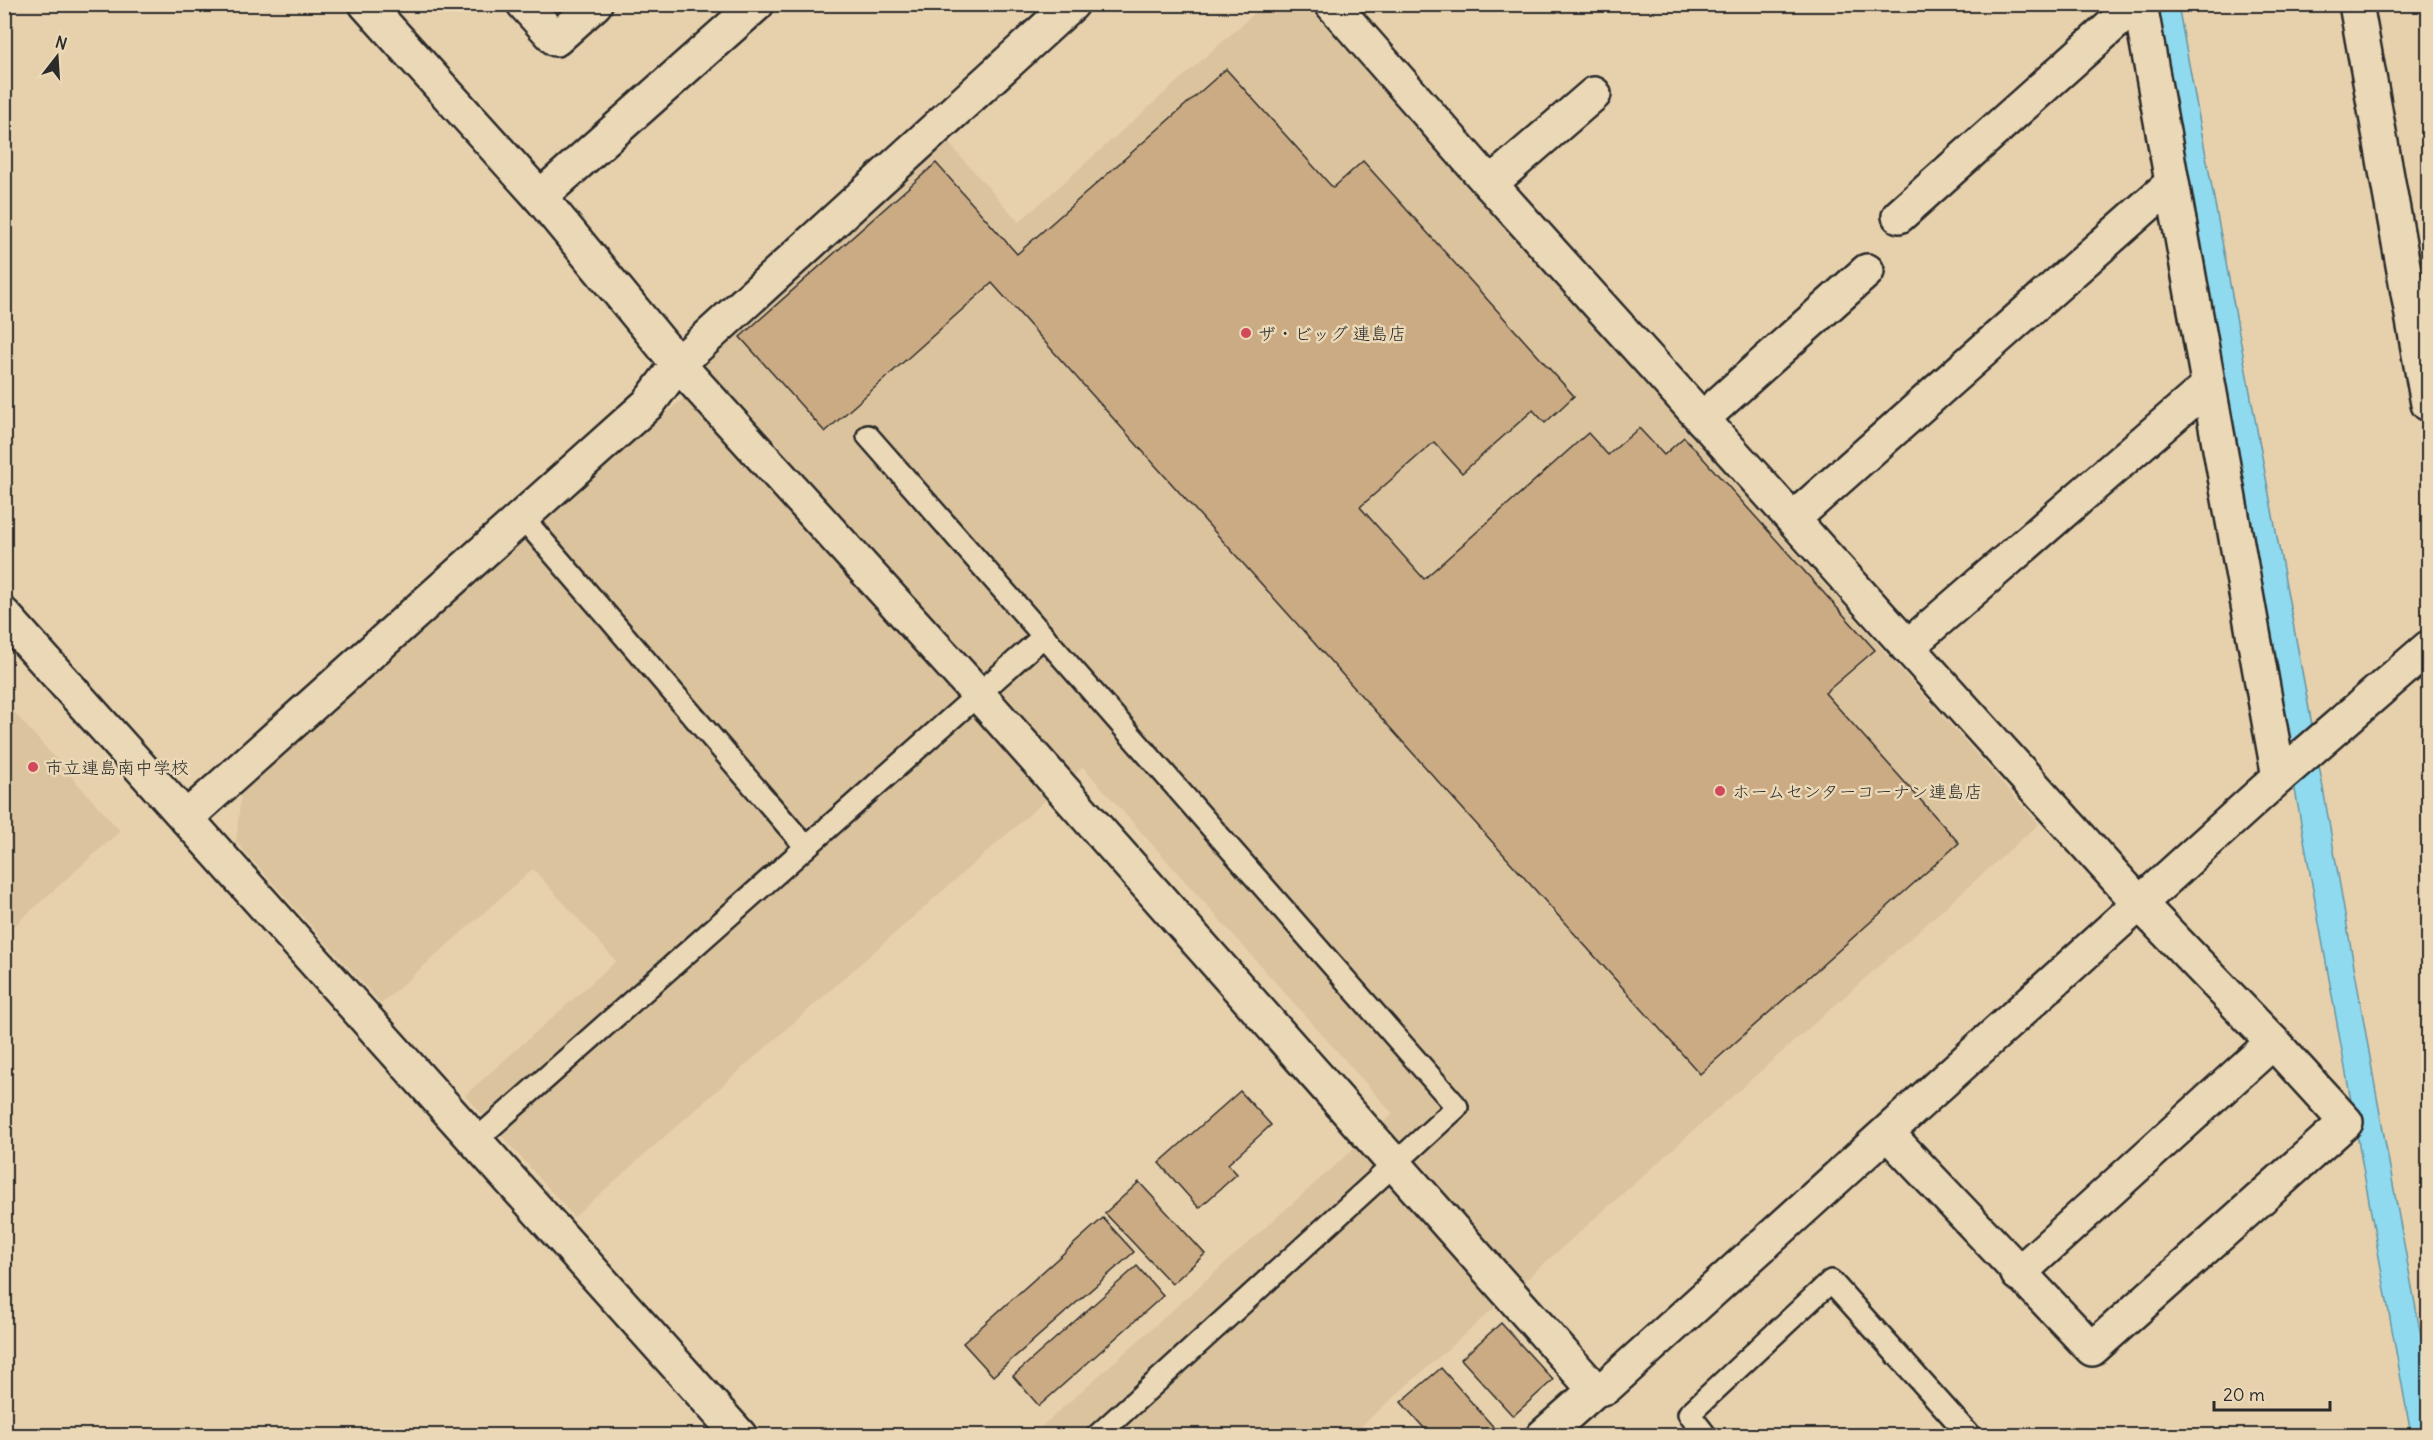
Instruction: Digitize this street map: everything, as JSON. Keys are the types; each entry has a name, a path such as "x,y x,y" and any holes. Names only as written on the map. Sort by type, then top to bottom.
{"street":[{"path":"366,4 540,197 678,363 978,694 1594,1390"},
{"path":"524,4 556,39 595,4"},
{"path":"540,197 757,4"},
{"path":"186,818 648,404 678,363 1072,4"},
{"path":"1332,4 1490,184 2140,904 2273,1042 2346,1122 2092,1349 2018,1274 1887,1133"},
{"path":"2138,4 2207,387 2284,772"},
{"path":"1899,216 2138,4"},
{"path":"2356,4 2428,404"},
{"path":"1490,184 1594,94"},
{"path":"1793,519 2171,184"},
{"path":"1701,419 1867,271"},
{"path":"1907,647 2207,387"},
{"path":"4,615 740,1436"},
{"path":"1543,1436 1594,1390 1606,1387 2284,772 2428,648"},
{"path":"2018,1274 2273,1042"}],"lane":[{"path":"868,436 1457,1107 1097,1436"},
{"path":"522,517 806,847"},
{"path":"476,1140 1044,636"},
{"path":"1706,1436 1689,1413 1831,1281 1970,1436"}],"shaded area":[{"path":"1265,4 1306,5 2039,824 1350,1436 1032,1435 1393,1114 1083,767 574,1217 465,1095 616,961 533,869 381,1004 236,842 241,793 687,395 709,350 946,140 1019,222"},
{"name":"市立連島南中学校","path":"5,702 120,831 4,934"}],"water":[{"path":"2154,5 2178,5 2312,725 2428,1374 2428,1435 2411,1435"}],"building":[{"path":"1226,69 1333,188 1363,161 1574,396 1545,423 1533,410 1462,473 1434,442 1360,507 1424,579 1588,433 1608,455 1639,428 1664,455 1684,437 1875,650 1825,693 1959,843 1700,1074 992,283 825,432 740,337 936,163 1017,254"},
{"path":"1240,1091 1271,1125 1228,1164 1237,1174 1199,1208 1159,1163"},
{"path":"1139,1182 1205,1254 1172,1284 1105,1213"},
{"path":"1103,1218 1134,1252 993,1376 963,1343"},
{"path":"1137,1266 1163,1296 1039,1406 1013,1376"},
{"path":"1501,1323 1553,1380 1513,1416 1461,1359"},
{"path":"1441,1368 1498,1432 1494,1436 1431,1436 1401,1402"}],"place":[{"name":"ザ・ビッグ 連島店","path":"1246,333"},
{"name":"市立連島南中学校","path":"33,767"},
{"name":"ホームセンターコーナン連島店","path":"1720,791"}]}
